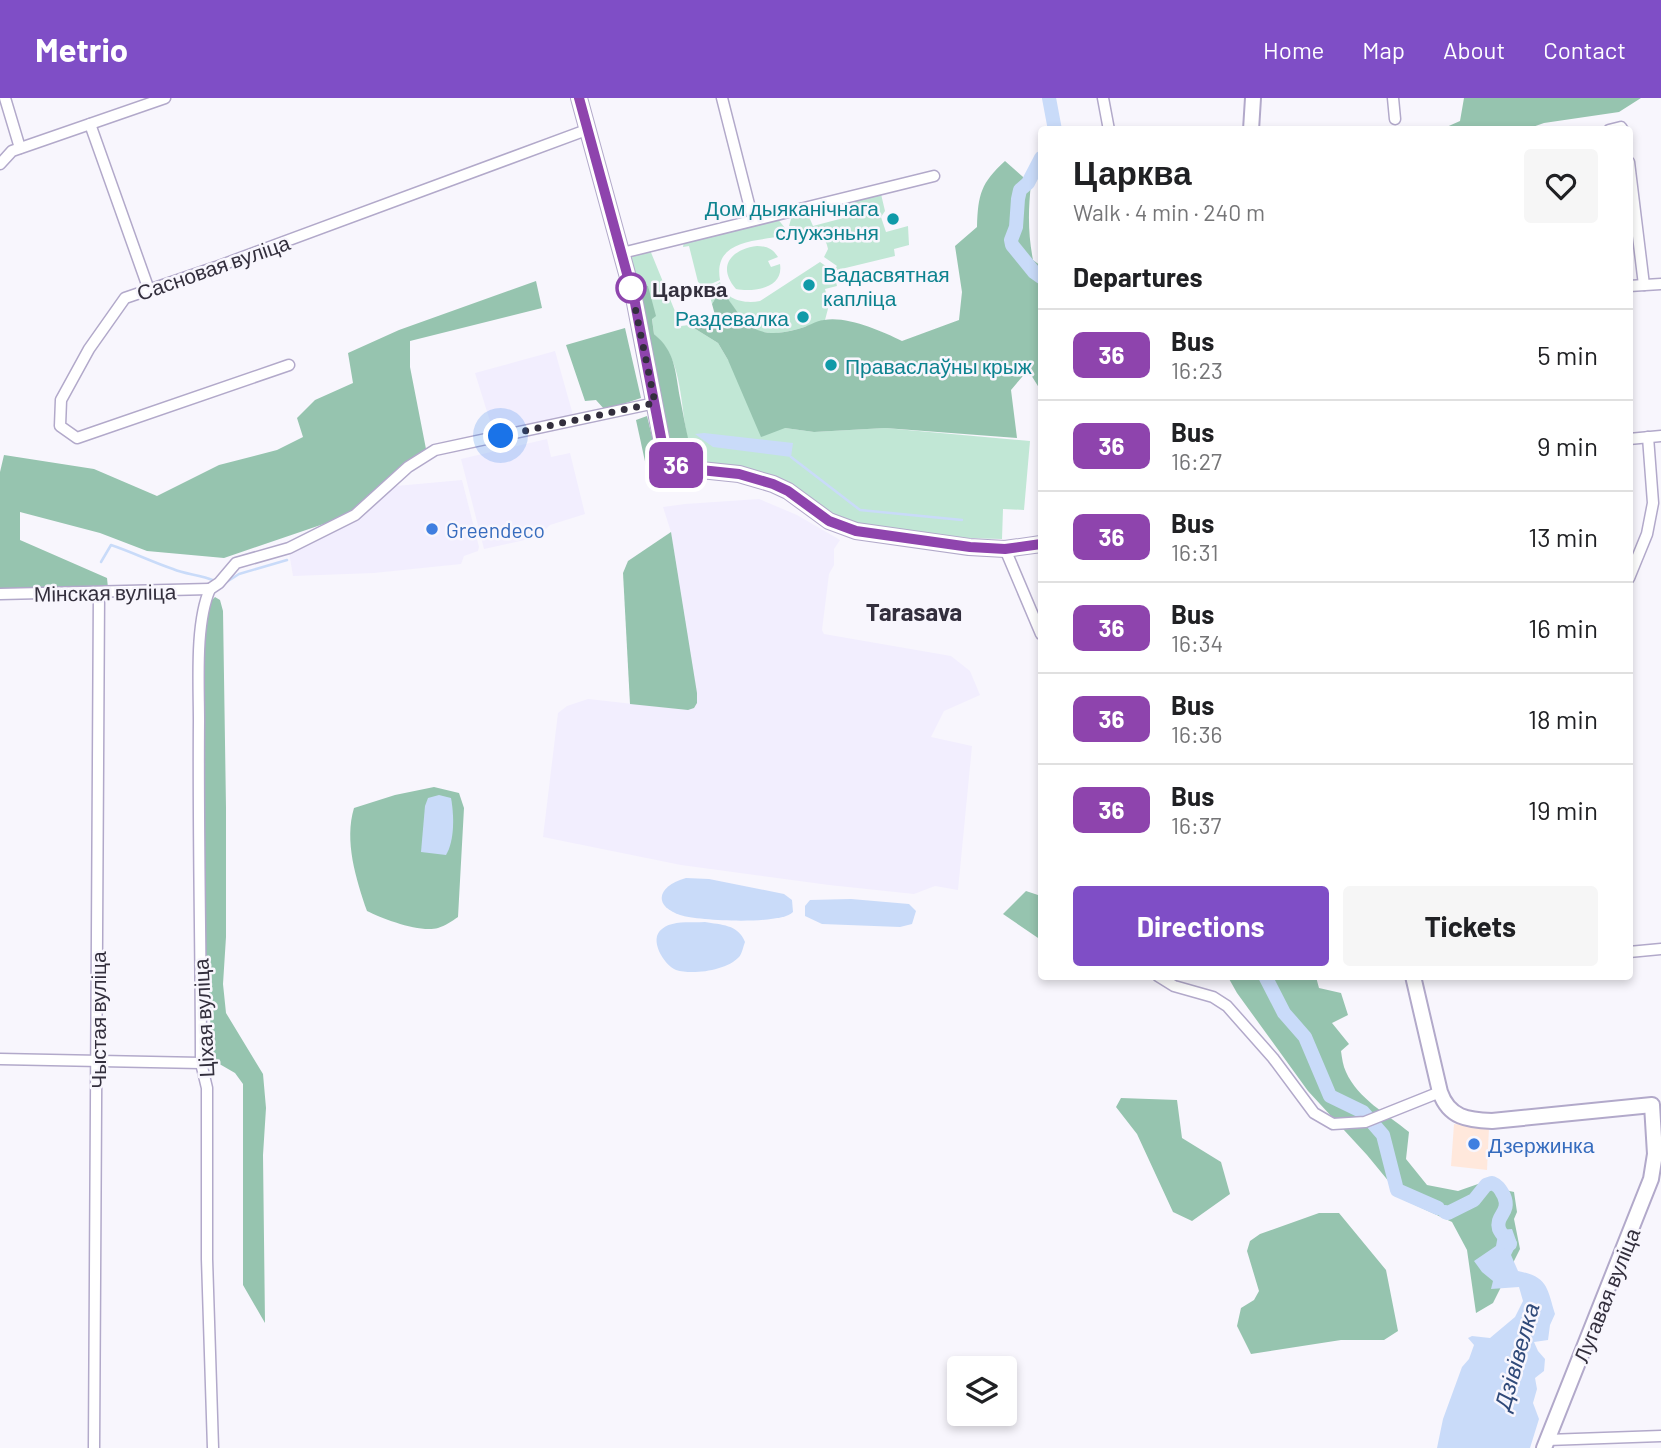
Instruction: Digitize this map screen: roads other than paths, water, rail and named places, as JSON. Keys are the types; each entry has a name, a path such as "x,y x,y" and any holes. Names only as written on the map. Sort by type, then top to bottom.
{"street":[{"path":"5,98 20,148"},
{"path":"0,164 12,151 164,98"},
{"path":"579,98 622,253 663,448 671,462 680,466 757,478 788,491 829,521 856,531 970,547 1005,549 1038,544"},
{"path":"722,98 753,220"},
{"path":"1104,98 1108,126"},
{"path":"1251,126 1253,98"},
{"path":"1393,98 1395,119"},
{"path":"90,124 149,290"},
{"name":"Сасновая вуліца","path":"289,365 77,438 60,426 61,400 89,349 125,298 589,129"},
{"path":"622,253 934,176"},
{"path":"1633,195 1644,285"},
{"path":"1633,286 1661,284"},
{"path":"210,589 219,583 236,563 289,548 355,515 408,467 435,450 655,403"},
{"path":"1633,439 1661,436"},
{"path":"1633,568 1647,534 1653,503 1648,437"},
{"path":"1005,549 1038,627"},
{"name":"Мінская вуліца","path":"0,594 210,589"},
{"name":"Ціхая вуліца","path":"210,589 203,604 198,806 201,1063 207,1088 207,1259 213,1448"},
{"name":"Чыстая вуліца","path":"94,1448 99,592"},
{"path":"1633,952 1661,949"},
{"path":"1164,980 1174,986 1213,997 1227,1006 1273,1058 1314,1113 1333,1124 1370,1120 1440,1092 1414,980"},
{"path":"0,1059 201,1063"},
{"name":"Лугавая вуліца","path":"1440,1092 1443,1101 1457,1116 1476,1121 1657,1105 1651,1179 1546,1444"},
{"path":"1546,1444 1596,1444 1661,1436"}],"water":[{"path":"695,434 793,443 791,457 713,447"},
{"path":"439,795 451,798 452,804 452,835 446,855 421,852 425,806 428,798"},
{"path":"686,878 709,879 784,894 792,900 793,912 773,919 757,920 721,920 680,915 665,906 662,895 670,885"},
{"path":"851,899 909,904 916,911 912,924 900,927 822,924 805,916 805,906 810,900"},
{"path":"705,922 728,926 738,932 745,942 740,956 726,966 709,971 683,971 671,967 659,951 658,933 671,924"},
{"path":"1512,1229 1517,1243 1511,1255 1518,1271 1541,1280 1548,1291 1555,1314 1548,1340 1534,1342 1545,1359 1544,1371 1535,1378 1537,1389 1533,1403 1539,1419 1530,1448 1437,1448 1443,1419 1462,1367 1469,1359 1474,1345 1468,1338 1490,1338 1515,1317 1523,1301 1519,1287 1491,1289 1493,1281 1474,1261 1496,1246 1499,1230"}],"waterway":[{"name":"Дзівівелка","path":"1049,98 1054,126"},
{"name":"Дзівівелка","path":"1038,164 1028,183 1020,190 1016,227 1011,240 1012,245 1038,275"},
{"path":"791,457 860,510 962,520"},
{"path":"101,562 111,545 178,571 215,581"},
{"path":"225,583 239,574 287,560"},
{"name":"Дзівівелка","path":"1267,980 1284,1013 1305,1037 1330,1096 1363,1112 1383,1135 1397,1190 1438,1208"},
{"name":"Дзівівелка","path":"1445,1212 1474,1200 1486,1185 1492,1183 1498,1187 1506,1202 1498,1224 1510,1244"}],"place":[{"name":"Дом дыяканічнага служэньня","path":"893,219"},
{"name":"Вадасвятная капліца","path":"809,285"},
{"name":"Царква","path":"631,288"},
{"name":"Раздевалка","path":"803,317"},
{"name":"Праваслаўны крыж","path":"831,365"},
{"name":"Greendeco","path":"432,529"},
{"name":"Дзержинка","path":"1474,1144"}],"district":[{"name":"Tarasava","path":"914,611"}]}
